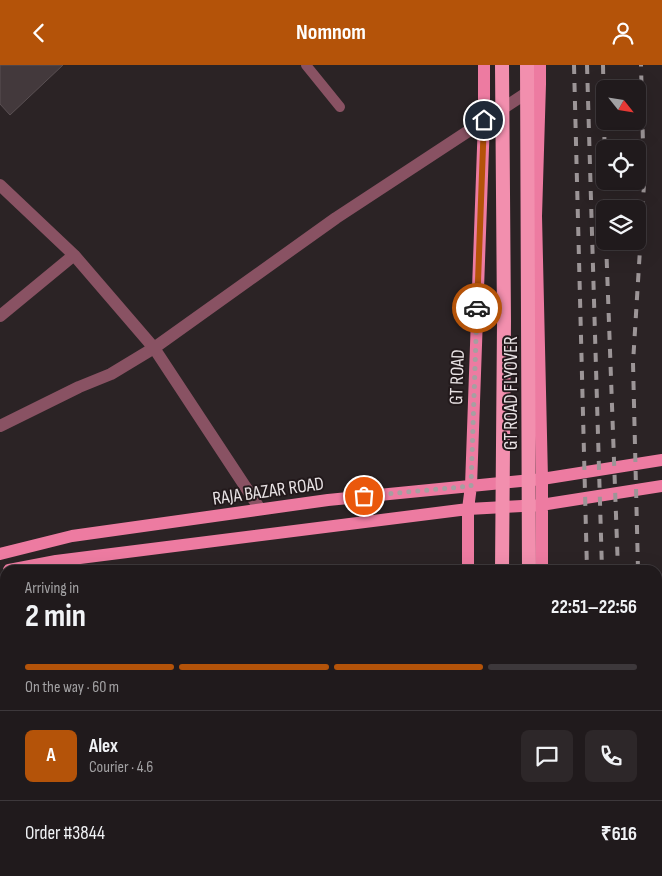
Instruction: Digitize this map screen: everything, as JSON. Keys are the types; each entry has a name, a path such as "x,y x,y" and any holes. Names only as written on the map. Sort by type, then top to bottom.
{"highway":[{"name":"GT ROAD FLYOVER","path":"502,65 504,331 502,565"},
{"name":"GT ROAD FLYOVER","path":"527,65 529,565"}],"main road":[{"name":"GT ROAD","path":"468,565 468,509 471,486 484,120 484,65"},
{"path":"540,65 536,216 542,479 542,565"},
{"name":"RAJA BAZAR ROAD","path":"0,554 72,536 260,509 328,500 542,479 662,460"},
{"path":"35,565 468,509 541,505 662,486"}],"street":[{"path":"0,426 79,387 111,374 154,348 336,218 540,84"},
{"path":"0,185 74,255 154,348 260,509"},
{"path":"0,316 74,255"}],"lane":[{"path":"306,65 340,107"}],"building":[{"path":"0,65 63,65 10,115 0,104"}],"railway":[{"path":"574,65 587,565"},
{"path":"587,65 602,565"},
{"path":"603,65 604,140"},
{"path":"638,565 633,363 644,184 641,65"},
{"path":"605,190 606,200"},
{"path":"606,250 618,565"}],"way so far":[{"path":"364,496 471,486 477,308"}],"route":[{"path":"477,308 484,120"}]}
